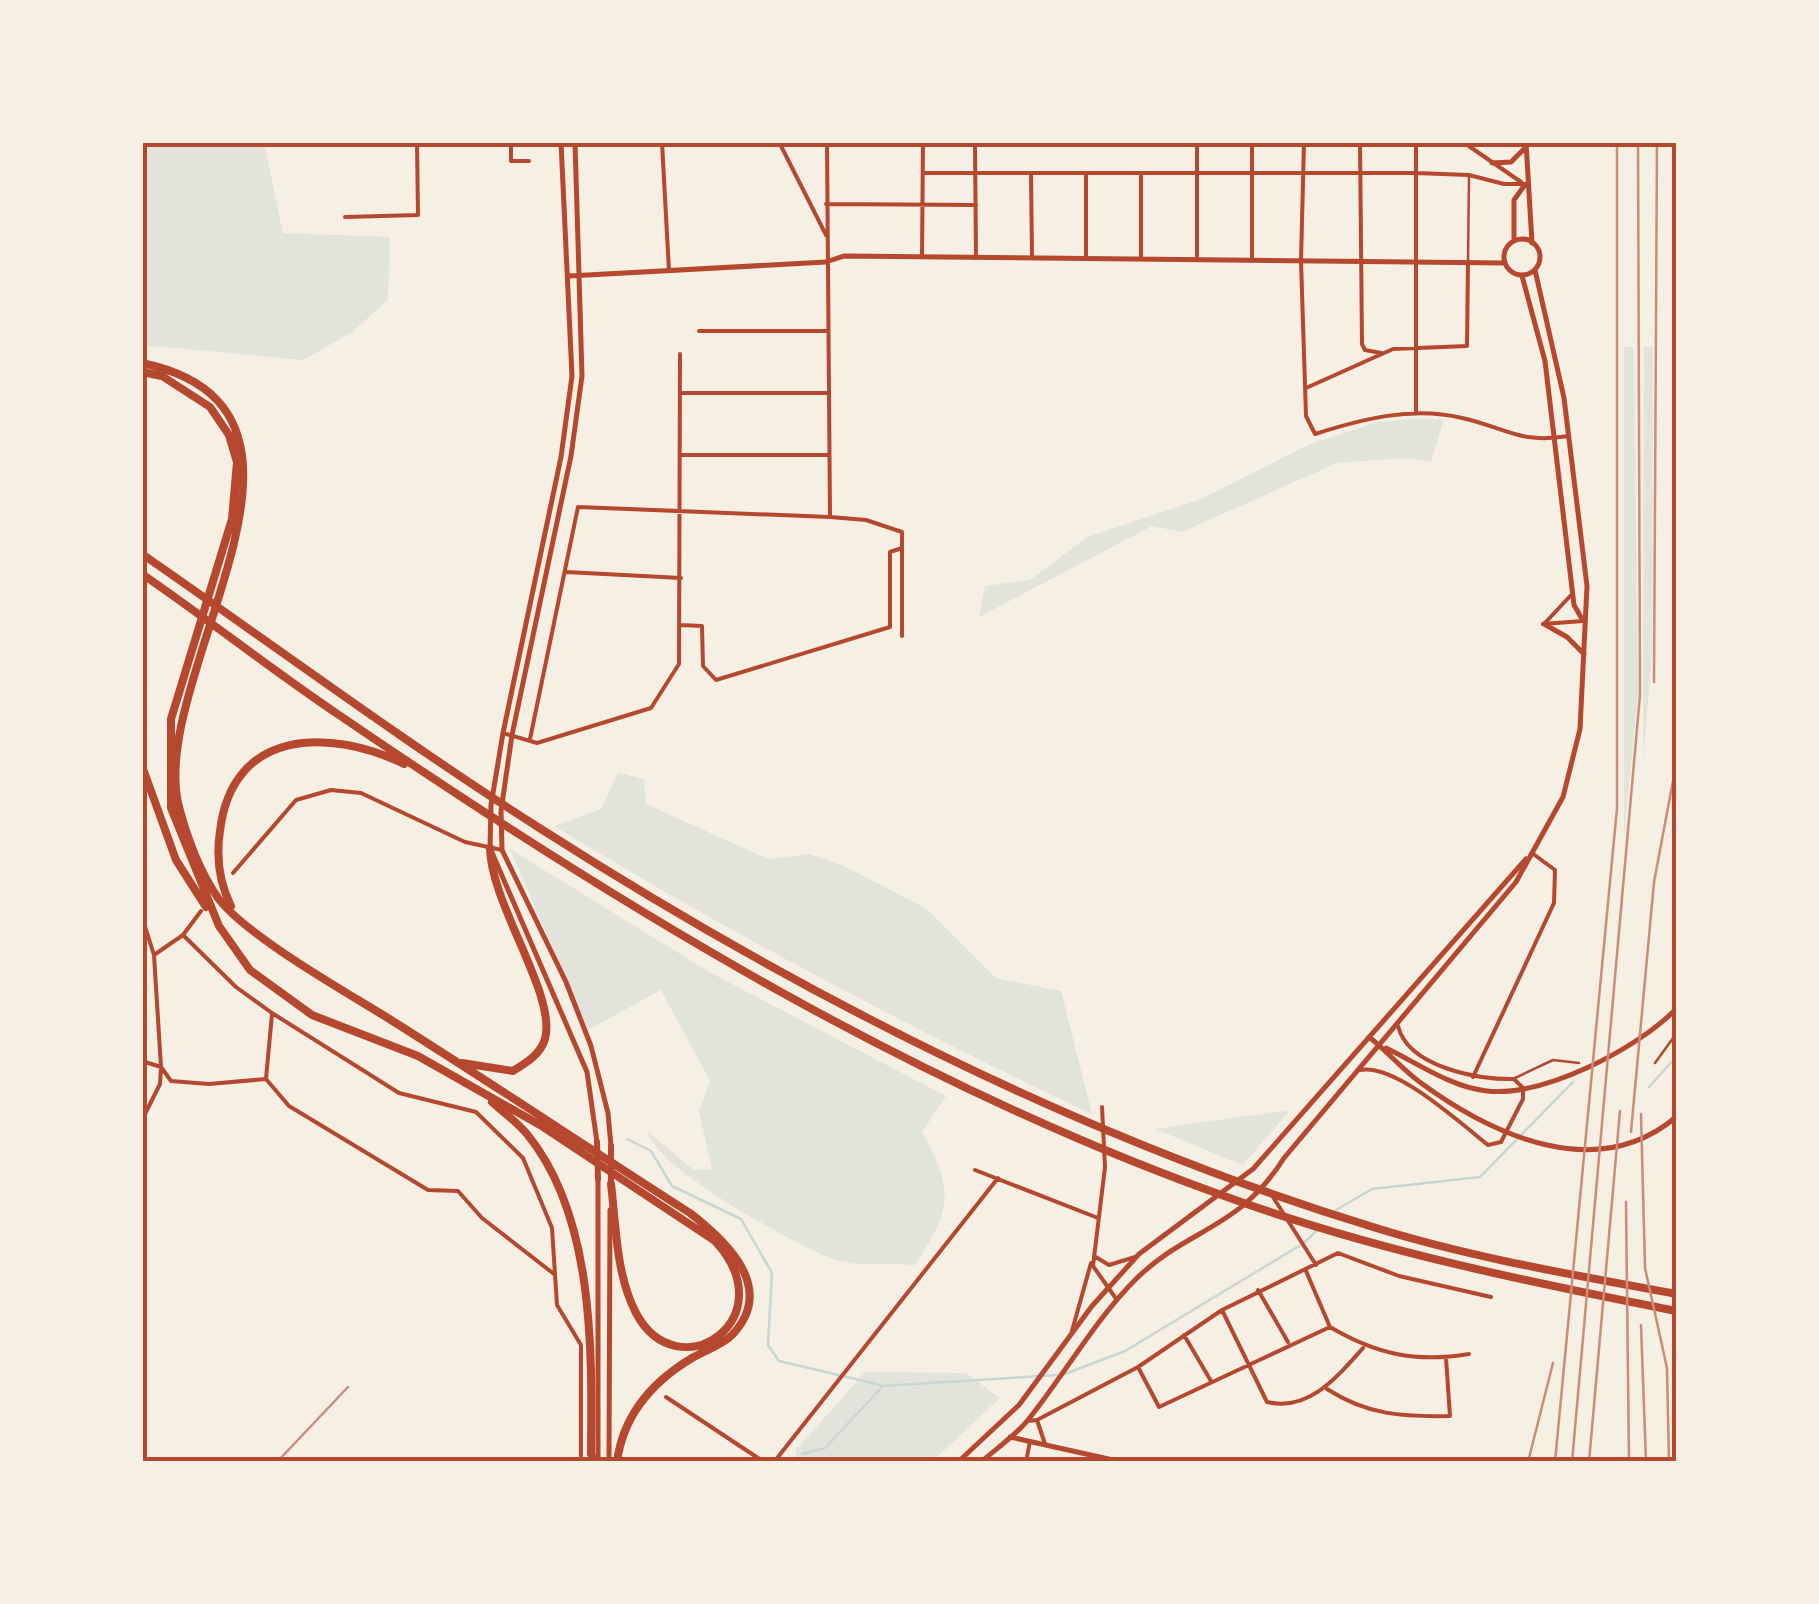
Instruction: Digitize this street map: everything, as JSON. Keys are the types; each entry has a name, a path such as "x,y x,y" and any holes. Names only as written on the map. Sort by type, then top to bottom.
{"highway":[{"path":"142,363 193,382 214,400 236,429 245,459 240,520 179,720 176,764 178,804 194,851 218,898 236,917 690,1213 736,1252 747,1276 747,1299 733,1334 681,1365 630,1412 617,1462"},
{"path":"142,372 162,376 210,407 229,435 238,462 237,495 219,572 170,719 171,808 219,926"},
{"path":"142,551 251,632 543,831 874,1020 1054,1108 1186,1162 1376,1228 1516,1263 1676,1294"},
{"path":"142,574 244,649 536,846 700,945 867,1037 1051,1125 1173,1176 1373,1244 1510,1278 1676,1311"},
{"path":"236,917 224,892 218,847 222,815 250,765 279,748 314,740 367,746 431,777"},
{"path":"142,766 176,860 250,970 312,1015 418,1056 482,1092 633,1184 716,1241 731,1258 740,1278 738,1308 727,1331 694,1347 681,1347 663,1341 637,1315 621,1265 611,1184"},
{"path":"457,1062 513,1071 539,1052 545,1039 542,1000 490,876 490,848"},
{"path":"482,1092 526,1134 550,1172 569,1223 589,1320 591,1454 596,1462"}],"main road":[{"path":"597,1142 598,1179"},
{"path":"611,1146 611,1184"}],"street":[{"path":"345,217 418,216 418,142"},
{"path":"511,142 510,161 528,162"},
{"path":"561,142 572,376 561,457 503,732 491,805 490,848 586,1072 597,1142"},
{"path":"575,142 582,376 571,456 512,735 501,811 502,850 566,982 591,1046 608,1113 611,1146"},
{"path":"662,142 669,271"},
{"path":"779,142 826,235"},
{"path":"827,142 830,516"},
{"path":"922,257 923,142"},
{"path":"975,142 976,258"},
{"path":"1197,142 1197,260"},
{"path":"1252,142 1252,260"},
{"path":"1304,142 1301,261 1306,416 1315,434 1364,418 1416,413 1463,418 1523,439 1570,436"},
{"path":"1360,142 1362,344 1365,350 1382,354"},
{"path":"1416,142 1416,413"},
{"path":"1463,142 1526,184"},
{"path":"1492,162 1511,162 1526,145"},
{"path":"982,1462 1028,1421 1117,1300 1150,1266 1225,1222 1266,1186 1284,1158 1516,882 1563,798 1580,729 1587,586 1570,436 1535,270 1540,256 1532,243 1526,145"},
{"path":"923,173 1416,173 1469,175 1504,184 1526,184"},
{"path":"1032,173 1032,258"},
{"path":"1086,173 1086,259"},
{"path":"1141,173 1142,259"},
{"path":"1526,184 1514,200 1514,241 1505,250 1504,263 1522,276 1535,270"},
{"path":"826,204 976,204"},
{"path":"1514,241 1532,243"},
{"path":"569,276 826,262 844,256 1504,263"},
{"path":"1306,388 1382,354 1467,346 1468,262"},
{"path":"1522,276 1538,326 1556,438 1573,593 1584,621"},
{"path":"699,331 827,331"},
{"path":"503,732 537,743 651,708 678,664 680,354"},
{"path":"681,393 828,393"},
{"path":"681,455 829,454"},
{"path":"530,739 578,508 830,516 866,520 902,532 902,636"},
{"path":"680,625 702,626 704,666 716,680 890,627 890,552 902,548"},
{"path":"564,572 681,578"},
{"path":"1543,624 1573,593"},
{"path":"1543,624 1584,621"},
{"path":"1543,624 1567,636 1584,654"},
{"path":"233,874 296,800 331,790 360,793 466,842 502,850"},
{"path":"958,1462 1019,1405 1070,1335 1140,1254 1253,1169 1532,853"},
{"path":"1474,1076 1554,903 1555,870 1532,853"},
{"path":"154,955 183,935 201,912"},
{"path":"142,917 154,955 161,1067 160,1084 142,1120"},
{"path":"183,935 236,987 272,1013 400,1093 476,1112 524,1158 552,1228 557,1305 581,1346 581,1462"},
{"path":"1379,1045 1426,1069 1486,1091 1528,1091 1638,1042 1676,1009"},
{"path":"272,1013 266,1079 289,1106 428,1190 458,1192 482,1218 554,1274"},
{"path":"1360,1070 1373,1067 1393,1074 1488,1145 1501,1142 1523,1099 1524,1088 1514,1078 1474,1076 1418,1051 1401,1038 1397,1022"},
{"path":"1368,1036 1422,1084 1496,1126 1566,1151 1603,1151 1653,1136 1676,1116"},
{"path":"142,1061 161,1067 170,1081 210,1084 266,1079"},
{"path":"1070,1335 1093,1255 1106,1167 1102,1108"},
{"path":"975,1170 1098,1218"},
{"path":"774,1462 998,1178"},
{"path":"596,1462 598,1179"},
{"path":"609,1462 611,1184"},
{"path":"1266,1186 1316,1265"},
{"path":"1028,1421 1037,1420 1138,1367 1258,1290 1338,1253 1399,1276 1492,1296"},
{"path":"1093,1255 1109,1265 1140,1254"},
{"path":"1093,1255 1096,1274 1117,1300"},
{"path":"1306,1271 1330,1327 1364,1346 1403,1357 1469,1354"},
{"path":"1258,1290 1289,1344"},
{"path":"1222,1310 1267,1402 1281,1405 1328,1389 1364,1346"},
{"path":"1138,1367 1159,1407 1330,1327"},
{"path":"1184,1335 1210,1381"},
{"path":"1328,1389 1355,1408 1402,1417 1450,1416 1446,1358"},
{"path":"666,1398 764,1462"},
{"path":"1037,1420 1044,1444"},
{"path":"1010,1436 1122,1462"},
{"path":"1026,1462 1030,1441"},
{"path":"1079,1462 1081,1452"}],"lane":[{"path":"1468,262 1469,175"},
{"path":"1655,1063 1676,1036"},
{"path":"1514,1078 1553,1060 1579,1063"}],"shaded area":[{"path":"142,143 264,143 283,233 390,237 388,300 351,333 303,360 143,345"},
{"path":"1624,347 1634,347 1638,692 1624,839"},
{"path":"1644,347 1653,347 1652,656 1643,761"},
{"path":"1444,419 1431,462 1405,458 1337,463 1182,532 1152,526 979,617 985,586 1030,580 1087,537 1201,499 1310,444 1375,423"},
{"path":"618,773 644,779 646,804 768,859 810,854 846,867 927,909 996,978 1061,991 1092,1114 819,977 554,826 601,809"},
{"path":"510,849 711,973 946,1096 922,1132 944,1184 942,1213 915,1265 860,1264 830,1258 728,1203 674,1165 648,1132 694,1170 712,1169 699,1111 710,1081 661,990 588,1030"},
{"path":"1290,1110 1243,1165 1155,1129"},
{"path":"865,1372 966,1373 1000,1398 933,1461 798,1461 795,1451"}],"waterway":[{"path":"1649,1087 1676,1057"},
{"path":"1336,1210 1372,1189 1480,1177 1573,1082"},
{"path":"627,1139 651,1151 672,1186 741,1219 772,1273 768,1345 779,1361 881,1385"},
{"path":"1065,1374 1125,1351 1304,1243 1317,1230"},
{"path":"802,1454 825,1448 883,1386 1057,1375"}],"railway":[{"path":"1555,1462 1617,808 1617,142"},
{"path":"1572,1462 1640,695 1638,142"},
{"path":"1654,682 1657,142"},
{"path":"1631,1132 1654,882 1676,765"},
{"path":"1589,1462 1620,1111"},
{"path":"1641,1114 1645,1268 1667,1368 1669,1462"},
{"path":"1626,1202 1629,1462"},
{"path":"1641,1325 1646,1462"},
{"path":"1528,1462 1553,1363"},
{"path":"277,1462 348,1387"}]}
